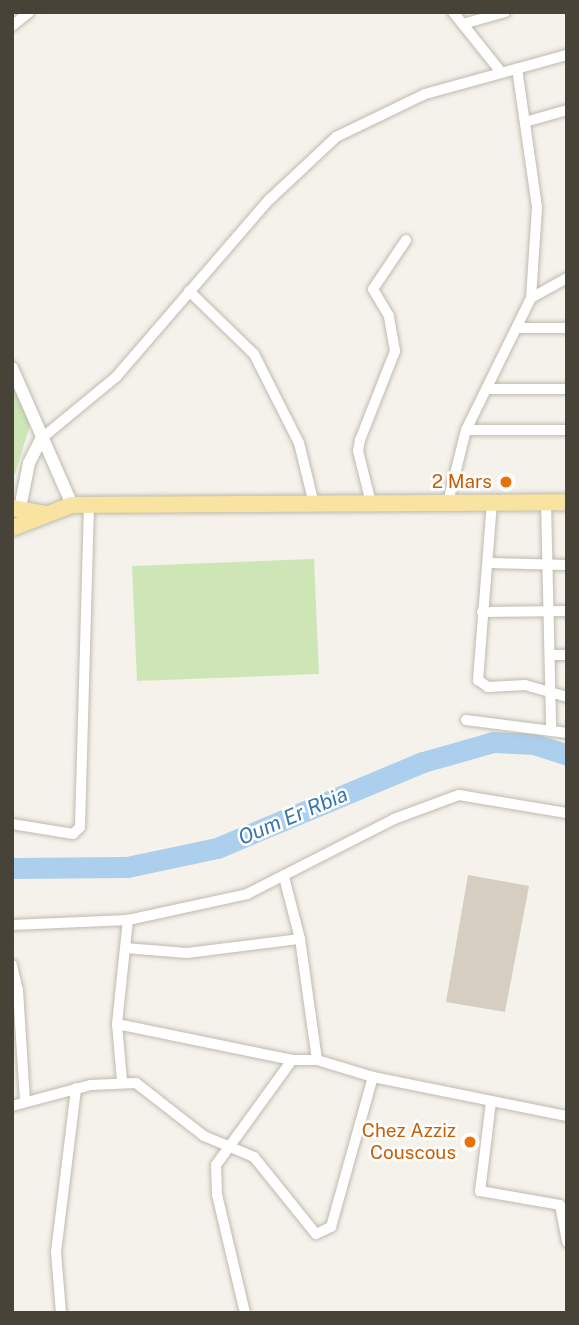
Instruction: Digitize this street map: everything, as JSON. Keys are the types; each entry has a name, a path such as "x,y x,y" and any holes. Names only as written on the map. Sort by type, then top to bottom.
{"main road":[{"path":"12,528 72,505 567,502"},
{"path":"16,508 45,514"}],"street":[{"path":"12,26 29,12"},
{"path":"453,12 501,72"},
{"path":"463,24 505,12"},
{"path":"16,508 29,463 42,438 116,377 296,170 336,137 425,94 567,55"},
{"path":"448,502 466,430 520,328 531,298 537,207 517,68"},
{"path":"525,122 567,110"},
{"path":"371,503 360,440 395,351 391,323 373,289 406,240"},
{"path":"531,298 567,278"},
{"path":"189,291 254,354 295,432 310,474 314,504"},
{"path":"520,328 567,328"},
{"path":"12,368 72,505"},
{"path":"486,389 567,389"},
{"path":"466,430 567,430"},
{"path":"492,502 489,563 477,673 480,682 567,697"},
{"path":"546,502 551,611 551,731"},
{"path":"12,824 73,834 80,827 89,505"},
{"path":"489,563 567,565"},
{"path":"482,612 567,611"},
{"path":"551,655 567,655"},
{"path":"467,720 567,733"},
{"path":"12,925 128,920 247,894 441,799 475,795 567,813"},
{"path":"284,877 300,939 317,1060"},
{"path":"122,1081 117,1024 128,920"},
{"path":"125,948 187,953 300,939"},
{"path":"12,965 18,990 25,1102"},
{"path":"117,1024 292,1060 317,1060 373,1077 567,1116"},
{"path":"245,1313 215,1177 216,1165 227,1145 292,1060"},
{"path":"12,1106 76,1088 122,1081 151,1091 204,1136 254,1157 309,1230 316,1234 331,1227 373,1077"},
{"path":"61,1313 56,1252 76,1088"},
{"path":"491,1102 480,1191 559,1205 567,1242"}],"green space":[{"path":"12,383 30,425 15,474 12,474"},
{"path":"314,559 319,674 137,681 132,566"}],"building":[{"path":"468,875 529,886 505,1012 446,1002"}],"waterway":[{"name":"Oum Er Rbia","path":"12,868 127,867 217,848 423,762 493,742 534,744 567,755"}],"place":[{"name":"2 Mars","path":"506,482"},
{"name":"Chez Azziz Couscous","path":"470,1142"}]}
